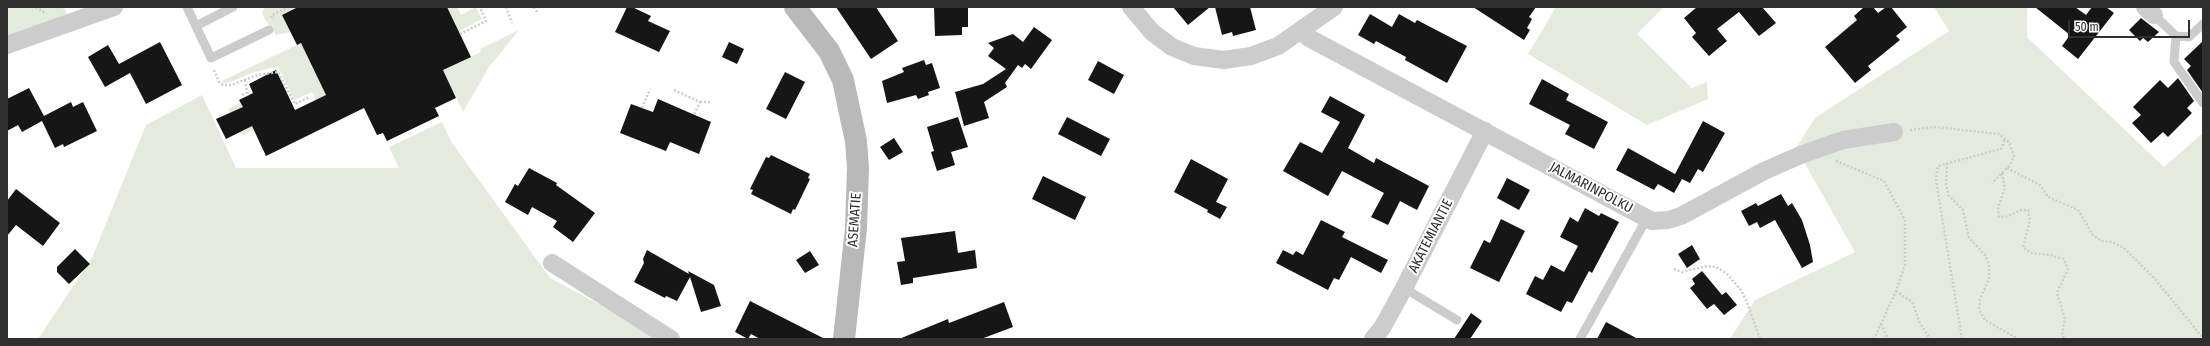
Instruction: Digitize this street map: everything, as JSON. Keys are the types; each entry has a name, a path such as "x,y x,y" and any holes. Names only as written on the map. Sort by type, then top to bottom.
{"street":[{"path":"7,46 114,7"},
{"name":"ASEMATIE","path":"782,7 805,34 833,82 847,101"},
{"name":"ASEMATIE","path":"795,7 829,51 843,80 856,141 858,187 856,228 844,339"},
{"path":"1131,7 1152,32 1172,47 1194,56 1224,60 1252,56 1278,46 1334,7"},
{"name":"JALMARINPOLKU","path":"1301,31 1310,38 1647,218 1659,222 1681,216 1782,162 1844,140 1894,132"},
{"name":"AKATEMIANTIE","path":"1373,339 1382,328 1404,288 1485,131"},
{"path":"552,263 671,339"}],"lane":[{"path":"187,7 211,58 269,30"},
{"path":"196,26 233,7"},
{"path":"2149,11 2176,36 2189,37 2203,24"},
{"path":"2176,36 2174,62 2203,103"},
{"path":"1580,339 1647,218"},
{"path":"1404,288 1457,320"}],"path":[{"path":"269,30 272,15 289,7"},
{"path":"460,34 486,21 480,7"},
{"path":"506,7 512,23"},
{"path":"534,7 536,12"},
{"path":"215,73 219,82 223,85 231,85 258,74 278,72 296,104 310,97"},
{"path":"242,95 247,94 245,80"},
{"path":"642,108 650,89"},
{"path":"674,90 700,102 711,102"},
{"path":"694,115 700,102"},
{"path":"1894,132 1935,127 1999,134 2013,149 2014,156 2007,168 1992,183"},
{"path":"1962,339 1936,179 1938,166 2001,148 2005,139"},
{"path":"1822,147 1829,159 1884,181 1905,220 1905,265 1896,291 1874,339"},
{"path":"1947,163 1946,185 1949,196 1963,210 1969,238 1985,254 1989,264 1989,279 1980,300 1979,310 1985,320 2018,339"},
{"path":"2007,168 2040,185 2048,197 2078,210 2094,235 2101,241 2112,242 2124,248 2155,279 2203,338"},
{"path":"2002,173 2005,188 1998,207 1999,217 2006,217 2021,210 2028,210 2030,220 2023,247 2032,253 2051,255 2064,259 2068,270 2058,293 2065,320 2062,335 2065,339"},
{"path":"1674,269 1682,272 1707,266 1716,267 1726,273 1741,290 1747,302 1760,339"},
{"path":"1896,291 1912,302 1920,323 1929,339"},
{"path":"1881,324 1888,339"}],"shaded area":[{"path":"7,7 64,7 67,14 7,41"},
{"path":"263,7 298,7 282,15 291,32 276,35 264,18 262,12 264,10"},
{"path":"447,7 457,7 461,15 476,7 482,19 459,31"},
{"path":"1556,7 1664,7 1637,34 1692,88 1707,82 1708,99 1647,125 1528,54"},
{"path":"1934,7 2027,7 2027,37 2164,167 2203,133 2203,339 1730,339 1755,300 1855,252 1796,148 1815,118 1949,31"},
{"path":"519,30 489,67 463,112 443,70 481,52 480,49"},
{"path":"301,43 326,95 316,100 312,92 294,100 278,66 251,73 231,82 223,83 222,81"},
{"path":"202,95 236,168 399,168 389,147 442,122 452,143 550,278 664,339 38,339 92,258 146,125"},
{"path":"241,103 253,130 244,135 240,133 228,109"}],"building":[{"path":"298,7 447,7 471,57 443,70 456,98 435,108 439,116 387,141 383,133 377,135 364,108 266,156 252,126 226,139 216,119 243,107 239,100 253,93 249,84 276,70 295,110 326,95 301,43 297,45 282,15"},
{"path":"627,7 632,7 651,16 648,21 670,31 659,52 615,32"},
{"path":"836,7 876,7 898,41 871,59"},
{"path":"934,7 968,7 968,27 962,27 962,35 935,36"},
{"path":"1173,7 1210,7 1188,25"},
{"path":"1215,7 1250,7 1256,30 1233,36 1232,32 1222,35"},
{"path":"1473,7 1536,7 1529,17 1532,19 1527,28 1530,30 1524,40"},
{"path":"1697,7 1762,7 1776,23 1759,36 1739,12 1717,29 1727,41 1709,56 1692,37 1696,33 1684,18"},
{"path":"1864,7 1873,7 1878,13 1886,7 1891,7 1907,27 1896,36 1900,40 1868,66 1871,70 1855,83 1825,47 1857,20 1854,16"},
{"path":"2035,7 2075,7 2086,15 2092,7 2106,7 2114,13 2078,59 2062,46 2070,35"},
{"path":"1370,14 1392,27 1399,14 1415,23 1417,20 1467,46 1447,83 1405,60 1406,57 1376,41 1374,44 1358,35"},
{"path":"2141,18 2159,32 2148,42 2143,38 2140,41 2129,30"},
{"path":"1034,27 1052,40 1031,69 1025,64 1022,68 1018,65 1005,83 1007,87 984,102 989,118 964,126 955,92 983,84 1006,69 988,56 994,48 988,43 1013,34 1023,42"},
{"path":"2203,41 2203,93 2187,70 2191,66 2184,59"},
{"path":"160,42 182,85 146,104 130,73 105,87 88,57 108,45 119,64"},
{"path":"729,42 744,49 737,64 722,57"},
{"path":"924,60 926,65 932,63 940,88 928,92 929,95 918,99 916,95 887,103 882,81 904,72 902,68"},
{"path":"1098,61 1124,75 1114,94 1088,80"},
{"path":"785,72 805,82 786,119 766,109"},
{"path":"2178,78 2194,101 2187,108 2192,113 2168,137 2163,132 2151,143 2132,123 2141,115 2133,107 2160,80 2168,88"},
{"path":"1542,79 1569,94 1566,100 1608,122 1594,149 1565,134 1570,125 1529,104"},
{"path":"29,88 44,116 71,102 73,107 83,102 97,131 64,147 63,144 55,148 42,121 22,132 18,125 7,131 7,99"},
{"path":"1330,96 1365,115 1348,148 1374,163 1376,158 1429,186 1417,210 1400,201 1388,225 1371,217 1384,193 1342,171 1328,196 1283,171 1300,142 1322,153 1340,122 1321,112"},
{"path":"658,99 711,122 699,154 670,142 666,151 620,133 631,104 653,112"},
{"path":"958,117 968,147 951,152 955,165 937,171 931,152 934,151 927,127"},
{"path":"1067,117 1110,139 1101,156 1058,134"},
{"path":"1703,121 1725,133 1703,172 1698,169 1690,183 1682,179 1674,193 1658,184 1654,190 1616,170 1628,148 1675,174"},
{"path":"894,138 903,152 889,160 880,147"},
{"path":"771,155 810,174 808,178 810,179 795,210 793,209 791,214 751,194 753,190 750,189 766,157 769,158"},
{"path":"1191,159 1228,179 1216,202 1227,207 1220,219 1207,212 1208,210 1174,192"},
{"path":"529,168 557,183 556,185 595,213 573,242 553,227 557,221 532,207 528,215 505,202 515,184 518,186"},
{"path":"1043,176 1086,197 1075,220 1032,199"},
{"path":"1507,178 1530,190 1519,210 1497,198"},
{"path":"16,189 60,223 43,246 16,225 7,236 7,201"},
{"path":"1781,194 1788,206 1792,203 1802,220 1810,245 1813,262 1802,268 1775,220 1760,228 1757,222 1749,226 1741,211 1756,203 1758,206"},
{"path":"1585,208 1599,216 1601,213 1619,222 1592,273 1589,271 1572,303 1567,301 1561,312 1526,294 1535,276 1543,280 1551,265 1564,272 1578,246 1560,237 1570,217 1578,222"},
{"path":"1501,219 1525,231 1499,282 1470,268 1484,240 1490,243"},
{"path":"1321,220 1345,232 1342,237 1388,260 1381,273 1351,257 1339,280 1334,278 1328,290 1276,263 1283,250 1293,255 1296,251 1303,255"},
{"path":"955,231 958,253 975,250 977,268 913,278 913,283 901,285 897,262 905,261 901,238"},
{"path":"1692,245 1700,259 1687,268 1678,254"},
{"path":"75,249 90,264 69,284 57,272 57,267"},
{"path":"647,250 689,274 688,271 714,285 721,306 701,312 690,277 677,301 666,296 665,298 634,282 644,263 643,259"},
{"path":"810,251 819,265 805,273 796,260"},
{"path":"1702,271 1722,295 1726,292 1737,305 1724,315 1714,304 1707,309 1690,288 1695,284 1692,279"},
{"path":"750,301 825,339 760,339 751,334 748,339 735,332"},
{"path":"1004,302 1013,327 981,339 899,339 948,319 949,323"},
{"path":"1471,313 1482,321 1470,339 1454,339"},
{"path":"1606,322 1638,339 1597,339"}]}
